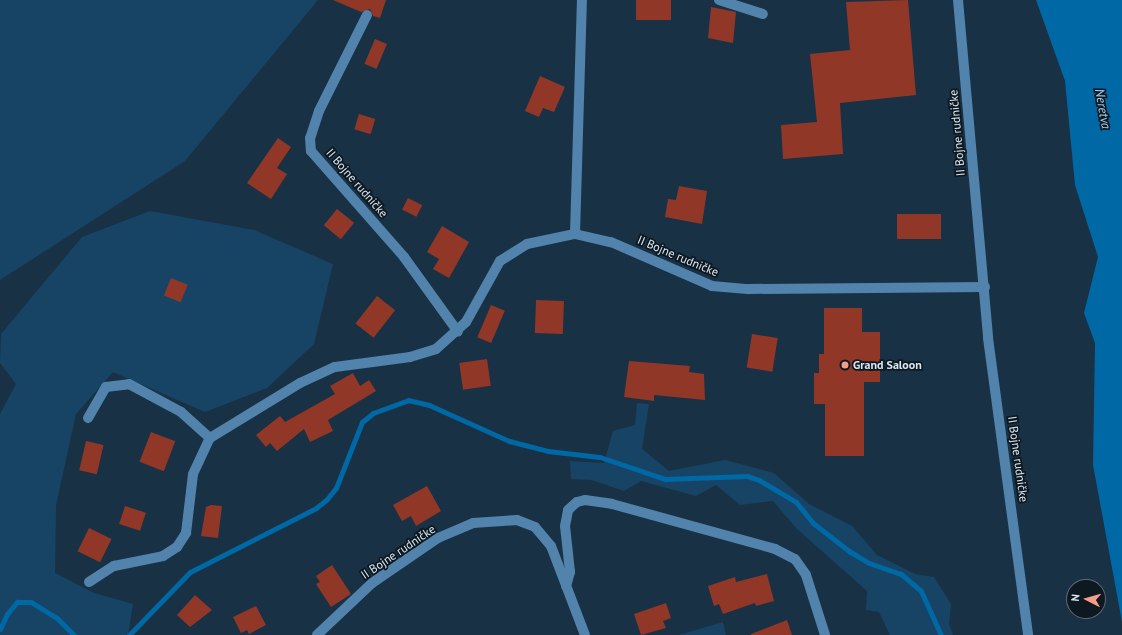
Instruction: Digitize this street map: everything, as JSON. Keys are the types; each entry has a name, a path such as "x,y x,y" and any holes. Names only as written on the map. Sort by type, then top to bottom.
{"street":[{"path":"575,234 582,0"},
{"path":"719,0 763,14"},
{"name":"II Bojne rudničke","path":"958,0 985,286 988,338 1028,635"},
{"name":"II Bojne rudničke","path":"367,15 319,111 310,138 311,151 404,257 458,332"},
{"name":"II Bojne rudničke","path":"210,438 300,383 335,367 410,357 436,349 458,332 500,261 527,244 575,234 610,242 712,286 748,289 985,286"},
{"path":"88,418 106,387 129,384 181,412 210,438 193,474 186,533 177,548 163,556 114,566 89,582"},
{"path":"566,586 570,572 565,526 568,510 577,502 585,500 612,504 775,549 795,559 806,575 825,635"},
{"name":"II Bojne rudničke","path":"317,635 372,583 438,538 473,523 517,520 535,526 551,546 585,635"}],"shaded area":[{"path":"0,0 318,0 185,161 0,280"},
{"path":"150,211 254,230 333,264 314,344 267,388 205,412 113,372 76,414 56,505 55,573 94,593 133,604 128,635 0,635 0,414 16,384 0,363 1,334 82,237"},
{"path":"637,403 649,404 642,449 669,471 725,460 774,473 809,504 852,526 877,555 915,574 934,577 951,604 949,624 953,635 890,635 879,612 866,610 867,591 796,528 773,501 740,505 716,485 696,496 641,481 624,491 592,480 571,479 570,461 604,463 613,431 635,425"},
{"path":"723,622 726,635 679,635"}],"water":[{"name":"Neretva","path":"1036,0 1122,0 1122,622 1093,465 1095,343 1084,313 1098,257 1075,185 1065,81"}],"building":[{"path":"333,0 386,0 380,18 373,16 370,9 361,12"},
{"path":"636,0 671,0 671,20 636,20"},
{"path":"908,0 916,95 840,103 843,154 783,159 781,125 817,122 810,54 850,50 846,2"},
{"path":"711,7 736,12 733,43 708,38"},
{"path":"375,39 387,44 376,69 364,64"},
{"path":"540,76 565,87 554,112 543,108 539,117 525,111"},
{"path":"359,114 375,119 371,134 354,129"},
{"path":"278,138 291,147 277,168 287,174 271,199 247,183"},
{"path":"679,186 707,191 702,224 665,217 668,199 676,200"},
{"path":"408,198 422,205 416,217 402,210"},
{"path":"337,209 354,223 341,239 324,225"},
{"path":"897,214 941,214 941,239 897,239"},
{"path":"442,226 469,242 449,278 433,269 439,259 427,252"},
{"path":"171,278 188,285 181,302 164,296"},
{"path":"377,296 395,310 374,338 355,324"},
{"path":"536,300 564,301 563,334 535,333"},
{"path":"491,305 505,311 491,343 477,337"},
{"path":"824,308 862,308 862,332 880,332 880,382 864,382 864,456 825,456 825,404 814,404 814,373 819,373 819,354 824,354"},
{"path":"752,334 778,338 772,372 747,368"},
{"path":"487,359 491,386 463,390 459,363"},
{"path":"629,361 690,366 689,372 704,374 705,400 654,395 654,401 624,397"},
{"path":"353,373 360,386 369,380 376,391 328,420 333,431 310,442 304,429 277,451 270,443 266,447 256,435 280,416 285,422 335,394 330,386"},
{"path":"151,432 175,441 164,471 140,462"},
{"path":"86,441 104,445 97,474 79,470"},
{"path":"427,486 441,511 416,526 411,516 402,521 393,505"},
{"path":"211,505 222,506 218,538 201,536 206,507"},
{"path":"125,506 146,513 140,531 119,524"},
{"path":"89,528 111,539 100,562 78,551"},
{"path":"332,565 351,594 331,607 316,584 320,582 316,576"},
{"path":"767,574 774,601 756,606 755,603 723,614 719,604 714,606 708,586 735,577 736,582"},
{"path":"195,595 212,610 190,627 177,615"},
{"path":"666,603 671,618 663,621 666,628 641,635 634,614"},
{"path":"256,606 266,625 249,634 247,630 241,633 233,617"},
{"path":"787,620 792,635 751,635 751,634"}],"waterway":[{"path":"129,635 190,572 316,508 327,499 336,488 362,422 373,413 408,400 429,405 509,441 548,451 600,457 665,479 747,476 759,480 796,502 813,523 849,551 869,563 901,574 921,591 941,635"},
{"path":"0,629 7,614 17,602 31,602 57,618 74,635"}],"place":[{"name":"Grand Saloon","path":"845,365"}]}
